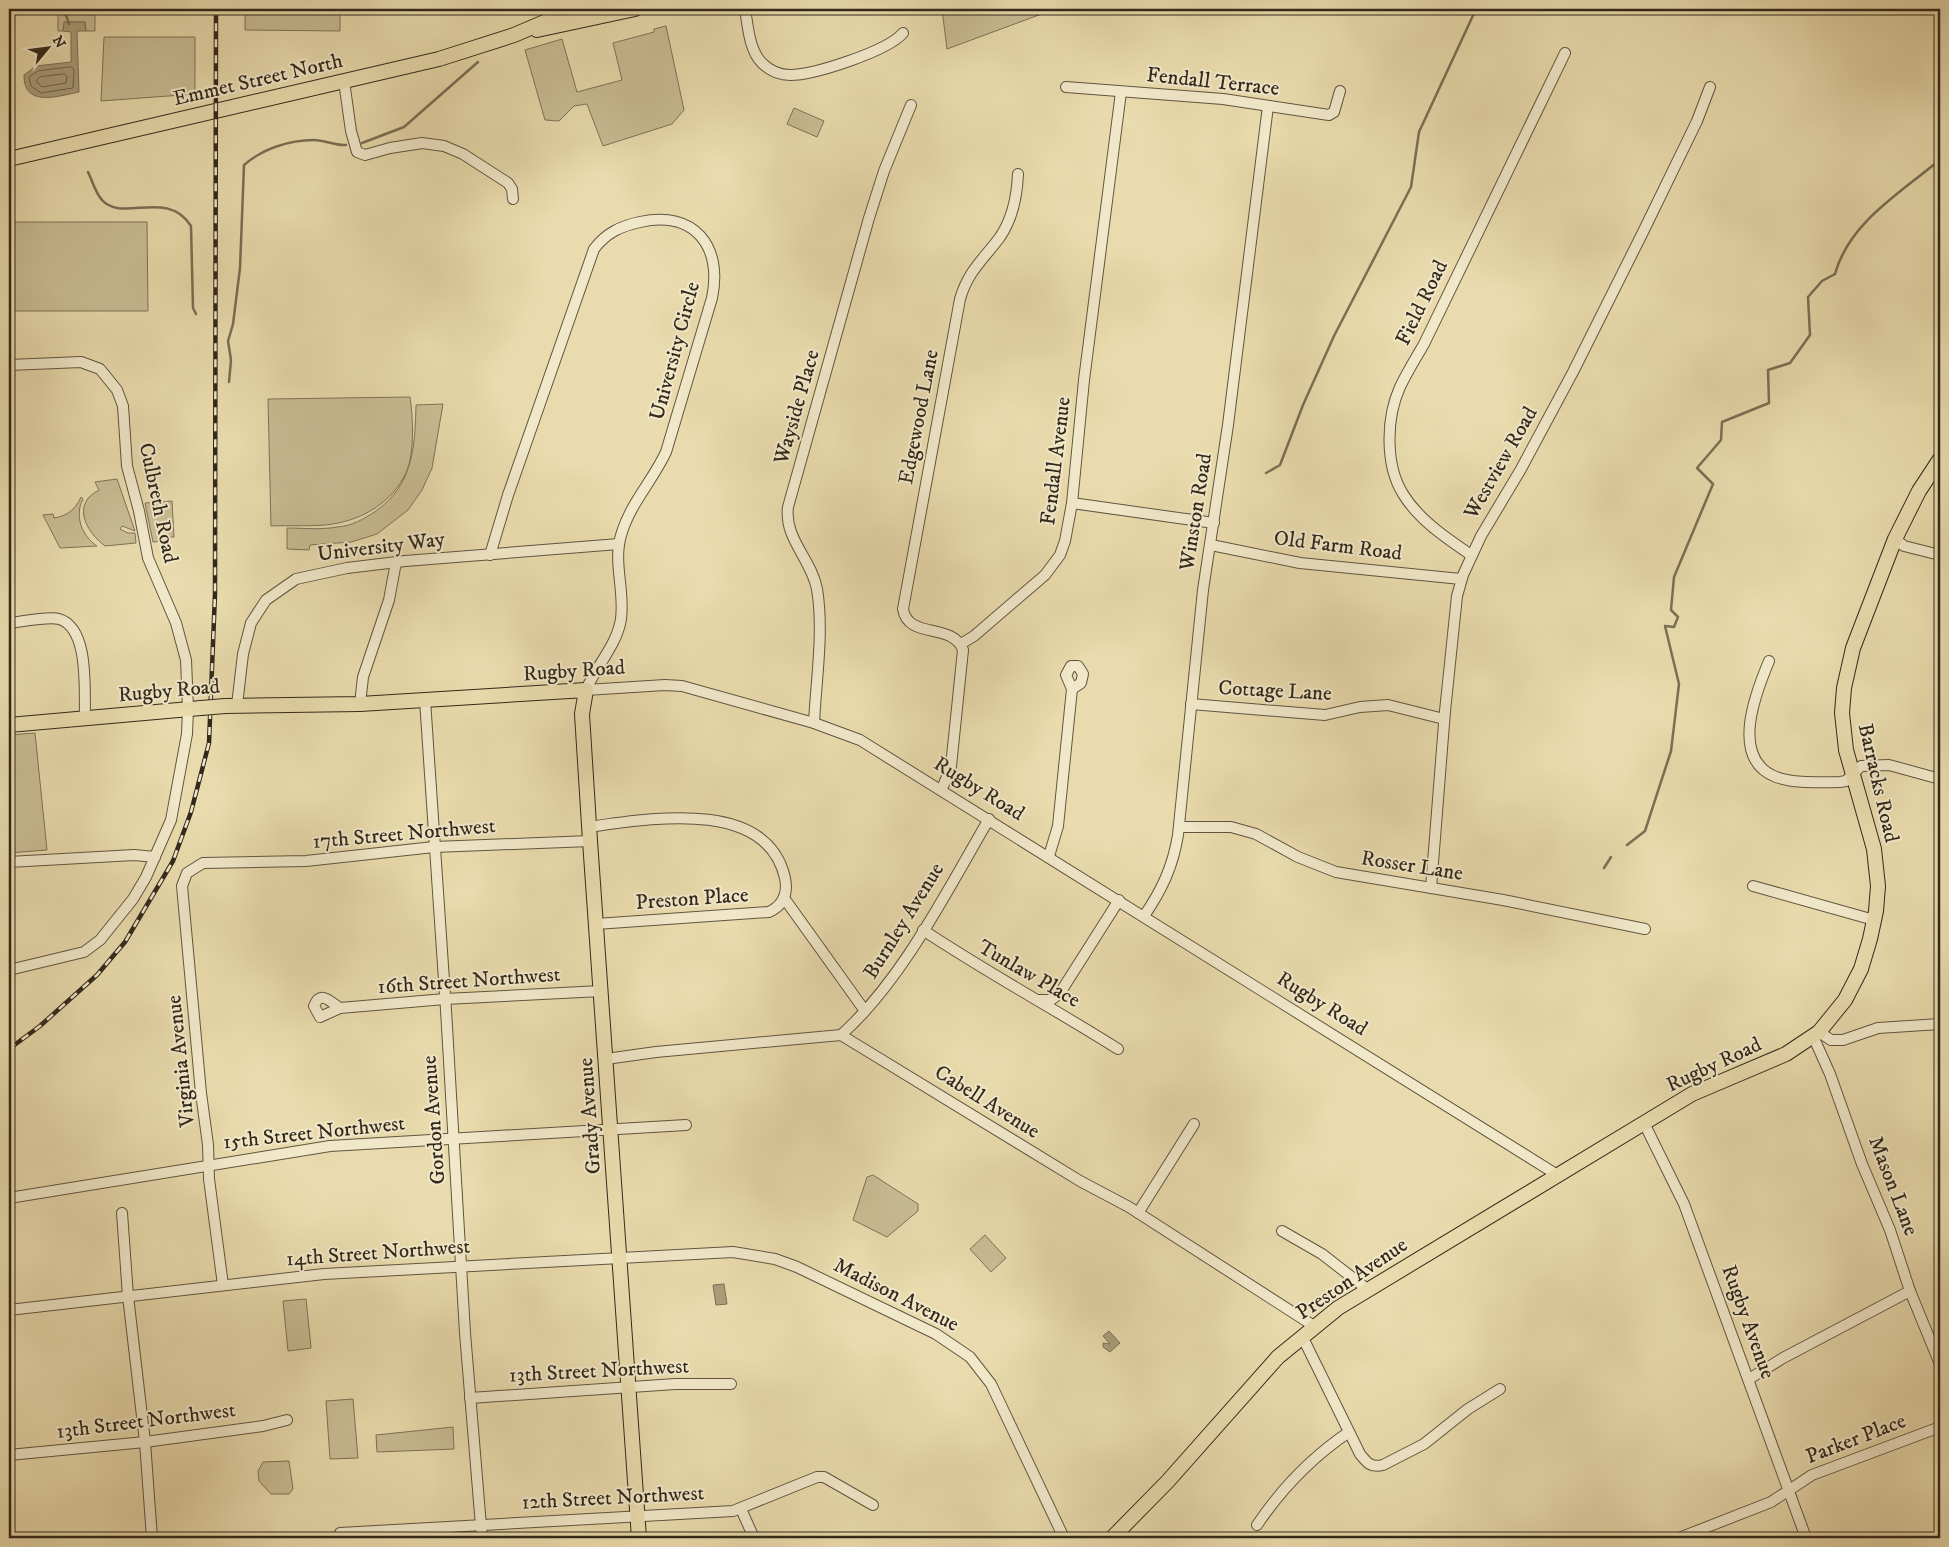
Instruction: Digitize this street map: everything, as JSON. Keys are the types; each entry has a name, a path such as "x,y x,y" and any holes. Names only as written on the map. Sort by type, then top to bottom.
{"main road":[{"name":"Emmet Street North","path":"9,159 439,59 514,35 575,9"},
{"name":"Emmet Street North","path":"514,35 635,9"},
{"name":"Barracks Road","path":"1816,1034 1845,1000 1854,983 1874,920 1877,866 1870,831 1843,734 1844,688 1853,648 1895,539 1919,491 1940,459"},
{"name":"Rugby Road","path":"9,725 231,706 360,704 586,690"},
{"name":"Grady Avenue","path":"586,690 582,714 639,1538"},
{"name":"Rugby Road","path":"1559,1176 1692,1094 1779,1058 1816,1034"},
{"name":"Preston Avenue","path":"1112,1538 1168,1481 1278,1357 1314,1326 1367,1289 1559,1176"}],"street":[{"path":"744,9 753,49 758,58 770,69 787,75 852,60 891,44 904,33"},
{"name":"Field Road","path":"1471,555 1429,524 1402,494 1392,458 1390,441 1393,407 1400,388 1424,344 1565,54"},
{"path":"344,81 352,138 357,152 365,155 390,148 422,143 444,146 463,154 508,183 512,188 513,199"},
{"name":"Fendall Terrace","path":"1066,87 1223,99 1329,115 1334,112 1340,91"},
{"name":"Westview Road","path":"1431,888 1444,719 1457,596 1461,579 1471,555 1521,469 1573,372 1697,121 1710,87"},
{"name":"Fendall Avenue","path":"961,644 974,636 1053,566 1065,541 1072,503 1093,303 1121,92"},
{"name":"Wayside Place","path":"814,723 818,634 816,588 807,562 791,535 788,526 788,507 869,218 884,171 911,105"},
{"name":"Winston Road","path":"1144,916 1167,878 1174,860 1210,545 1228,425 1268,106"},
{"name":"Edgewood Lane","path":"961,644 953,636 912,624 904,615 903,609 960,299 970,273 999,238 1009,220 1015,203 1018,174"},
{"name":"University Circle","path":"490,555 514,479 594,249 607,234 648,220 670,219 689,226 704,240 714,266 713,291 666,452 658,471 626,519 619,544 617,566 621,619 613,642 586,690"},
{"name":"Culbreth Road","path":"9,365 70,362 90,364 100,369 118,390 123,406 126,466 140,511 148,558 176,623 186,660 194,709 187,734 176,800 167,832 132,899 117,920 94,946 73,956 9,970"},
{"path":"1072,503 1214,523"},
{"path":"1895,539 1904,546 1940,555"},
{"name":"University Way","path":"231,706 251,623 266,600 287,584 311,574 396,562 619,544"},
{"name":"Old Farm Road","path":"1210,545 1300,563 1461,579"},
{"path":"360,704 363,677 388,600 396,562"},
{"path":"9,623 58,619 71,626 78,636 84,670 85,718"},
{"path":"942,789 951,766 964,656 961,644"},
{"path":"1769,661 1758,688 1751,720 1750,745 1757,763 1768,773 1784,779 1840,782 1846,781 1861,766 1889,765 1940,779"},
{"name":"Rugby Road","path":"586,690 665,685 682,686 814,723 860,740 942,789 1559,1176"},
{"path":"1049,856 1058,826 1072,689"},
{"name":"Gordon Avenue","path":"425,700 470,1398 482,1538"},
{"name":"Cottage Lane","path":"1191,704 1325,716 1360,707 1388,705 1444,719"},
{"path":"590,834 680,817 714,821 736,827 755,836 775,854 783,869 785,881 784,898 866,1011"},
{"name":"Burnley Avenue","path":"841,1035 866,1011 904,960 990,819"},
{"name":"Rosser Lane","path":"1179,827 1214,826 1247,831 1271,841 1298,857 1336,872 1504,900 1645,929"},
{"name":"17th Street Northwest","path":"222,863 336,860 434,847 590,834"},
{"path":"9,862 134,855 155,857"},
{"name":"Virginia Avenue","path":"222,863 203,864 191,868 183,879 182,886 201,1093 208,1145 208,1164 223,1285"},
{"path":"1752,886 1874,920"},
{"name":"Preston Place","path":"596,924 765,913 776,909 784,898"},
{"path":"1039,1000 1051,1000 1060,993 1119,900"},
{"name":"Tunlaw Place","path":"923,930 1016,989 1039,1000 1118,1049"},
{"name":"16th Street Northwest","path":"340,1008 445,999 601,992"},
{"path":"1816,1034 1831,1040 1842,1040 1878,1028 1940,1024"},
{"name":"Mason Lane","path":"1816,1034 1820,1050 1834,1083 1867,1177 1890,1230 1910,1291 1940,1364"},
{"path":"606,1059 656,1052 841,1035"},
{"name":"Cabell Avenue","path":"841,1035 1080,1181 1138,1213 1314,1326"},
{"name":"Rugby Avenue","path":"1644,1123 1684,1204 1806,1538"},
{"path":"1138,1213 1194,1124"},
{"name":"15th Street Northwest","path":"9,1198 332,1145 686,1125"},
{"path":"122,1213 128,1296 145,1442 152,1538"},
{"path":"1282,1231 1322,1254 1367,1289"},
{"name":"14th Street Northwest","path":"9,1310 324,1274 734,1252 751,1255"},
{"name":"Madison Avenue","path":"751,1255 775,1259 797,1267 936,1334 970,1357 991,1384 1064,1538"},
{"path":"1749,1379 1783,1358 1910,1291"},
{"path":"1302,1336 1360,1454 1369,1465 1376,1467 1409,1452 1434,1437 1484,1398 1500,1389"},
{"name":"13th Street Northwest","path":"470,1398 674,1384 731,1384"},
{"name":"13th Street Northwest","path":"9,1455 145,1442 205,1432 263,1426 287,1420"},
{"name":"Parker Place","path":"1679,1538 1771,1502 1812,1475 1940,1427"},
{"path":"1257,1525 1297,1475 1316,1457 1349,1432"},
{"name":"12th Street Northwest","path":"340,1533 362,1535 480,1524 638,1517 741,1509 817,1477 824,1476 874,1505"},
{"path":"741,1509 754,1538"}],"shaded area":[{"path":"58,9 95,9 95,31 86,31 85,22 65,22 63,31 58,31"},
{"path":"245,9 340,9 340,31 245,30"},
{"path":"942,9 1098,9 1047,12 947,49"},
{"path":"666,26 684,110 672,124 603,146 587,104 574,106 559,121 545,120 525,50 562,39 577,92 622,80 613,43 654,32 654,29"},
{"path":"104,37 195,37 195,94 101,101"},
{"path":"794,108 824,121 817,137 787,124"},
{"path":"9,222 147,222 148,311 9,311"},
{"path":"410,397 412,435 409,465 400,483 385,501 376,508 344,522 318,525 271,526 268,399"},
{"path":"443,404 432,468 422,490 408,510 377,534 351,542 310,545 309,550 287,549 287,528 325,528 348,525 367,517 388,501 398,489 410,464 415,436 416,405"},
{"path":"117,479 135,531 122,526 120,529 128,533 135,533 136,543 105,546 87,526 84,518 85,503 90,496 99,490 95,482"},
{"path":"81,497 83,499 79,512 81,525 87,537 97,546 60,548 43,515 53,514 54,518 63,516 73,509"},
{"path":"172,501 174,537 165,537 165,541 153,542 145,503"},
{"path":"35,733 47,850 9,853 9,735"},
{"path":"873,1175 918,1204 918,1211 887,1237 853,1220 867,1177"},
{"path":"985,1235 1006,1258 991,1272 970,1249"},
{"path":"306,1299 311,1348 288,1351 283,1301"},
{"path":"353,1399 358,1458 330,1459 326,1401"},
{"path":"453,1427 454,1449 377,1452 376,1435"},
{"path":"289,1461 293,1489 289,1494 271,1494 259,1481 258,1471 263,1462"}],"water":[{"path":"64,22 85,22 86,31 77,31 79,92 53,97 36,96 29,92 25,85 24,75 36,66 71,62 71,32 63,31"},
{"path":"724,1284 727,1304 716,1305 713,1285"},
{"path":"1109,1331 1120,1343 1110,1352 1103,1347 1103,1343 1110,1344 1103,1336"}],"waterway":[{"path":"69,9 65,12 69,24"},
{"path":"1266,473 1280,465 1303,405 1334,336 1411,187 1419,132 1476,9"},
{"path":"362,143 404,127 478,62"},
{"path":"229,382 231,360 228,341 233,324 240,268 244,165 259,154 276,146 305,140 318,140 346,145"},
{"path":"1627,845 1645,831 1671,751 1679,684 1665,626 1674,627 1678,617 1671,610 1674,577 1713,484 1697,468 1721,440 1722,422 1769,403 1768,370 1790,363 1810,335 1808,297 1822,281 1835,274 1842,256 1852,239 1877,211 1937,162"},
{"path":"88,172 102,200 111,206 170,209 181,215 191,226 193,308 196,314"},
{"path":"1604,868 1611,857"}],"railway":[{"path":"9,1049 40,1026 97,975 125,942 173,861 191,812 209,743 215,594 216,9"}]}
